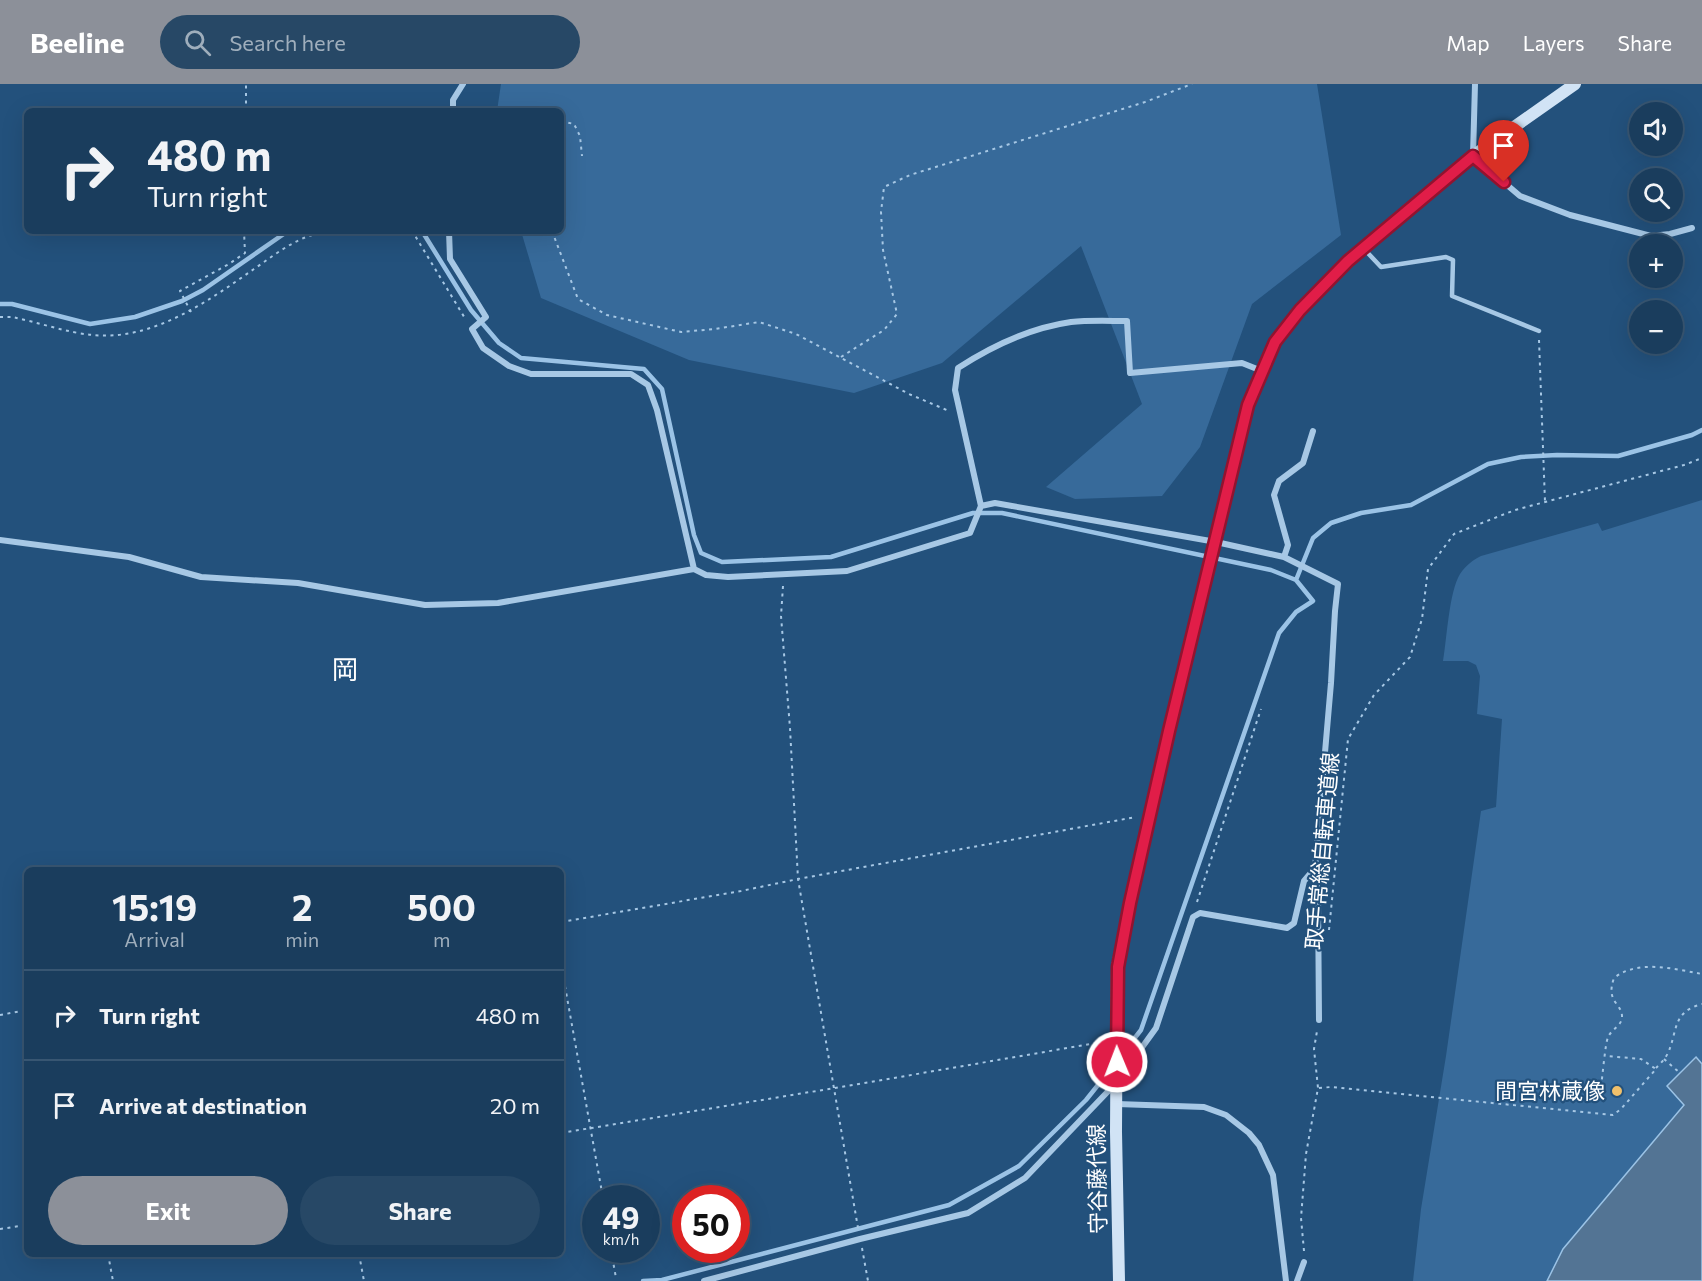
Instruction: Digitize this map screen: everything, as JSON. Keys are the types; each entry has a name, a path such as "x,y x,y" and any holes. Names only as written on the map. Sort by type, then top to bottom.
{"main road":[{"name":"守谷藤代線","path":"1119,1281 1118,967 1169,731 1248,405 1275,342 1300,310 1364,248 1473,156 1575,84"}],"street":[{"path":"453,108 453,100 463,84"},
{"path":"1475,84 1473,156 1520,196 1570,215 1651,236 1692,228"},
{"path":"449,234 450,259 486,317 472,329 483,348 509,366 531,374 631,374 648,386 657,410 694,569"},
{"path":"0,540 129,557 201,577 298,583 425,605 498,603 694,569 706,574 728,577 847,571 970,533 981,507 955,390 958,368 987,349 1025,333 1071,322 1127,321 1130,373 1242,363 1262,371"},
{"path":"1284,557 1288,545 1274,495 1279,481 1303,463 1313,432"},
{"path":"981,507 995,503 1215,546 1284,557 1338,584 1315,868 1318,893 1319,1020"},
{"path":"704,1281 968,1213 1025,1178 1117,1080 1156,1028 1193,917 1200,913 1287,928 1294,923 1304,881 1315,868"},
{"path":"1117,1104 1204,1107 1226,1115 1249,1133 1258,1145 1273,1176 1286,1281"},
{"path":"1297,1281 1305,1262"}],"lane":[{"path":"1364,248 1381,267 1446,257 1452,260 1452,296 1539,331"}],"path":[{"path":"246,84 246,108"},
{"path":"840,357 884,330 897,314 882,250 881,212 884,187 910,175 1145,102 1192,84"},
{"path":"564,122 574,124 580,136 582,156"},
{"path":"191,312 180,291 229,264 244,253 244,234"},
{"path":"0,317 12,317 93,336 132,334 191,312 298,239 314,234"},
{"path":"414,234 472,329"},
{"path":"553,234 578,299 607,315 681,332 759,322 796,334 909,394 960,415"},
{"path":"1539,331 1545,502"},
{"name":"取手常総自転車道線","path":"1329,936 1348,738 1374,695 1410,657 1422,619 1428,569 1454,534 1515,510 1684,465 1702,458"},
{"path":"783,575 781,616 798,879 868,1281"},
{"path":"1193,917 1261,709"},
{"path":"564,920 741,891 1150,814"},
{"path":"1600,1094 1607,1038 1621,1022 1622,1014 1611,996 1614,978 1630,969 1661,967 1702,974"},
{"path":"564,981 601,1185"},
{"path":"1318,1088 1331,1087 1613,1115 1622,1109 1664,1059 1679,1018 1685,1011 1702,1004"},
{"path":"0,1015 24,1011"},
{"path":"1305,1262 1301,1218 1306,1154 1318,1088 1314,1049 1319,1020"},
{"path":"564,1132 834,1089 1096,1043 1117,1042"},
{"path":"1606,1056 1641,1059 1656,1069"},
{"path":"1664,1059 1680,1073"},
{"path":"0,1229 24,1225"},
{"path":"109,1257 113,1281"},
{"path":"360,1257 364,1281"},
{"path":"613,1263 616,1278"}],"shaded area":[{"path":"501,84 1317,84 1341,235 1252,304 1200,447 1162,496 1075,499 1046,487 1142,404 1081,246 942,363 854,393 689,360 541,298 522,234 564,234 564,108 497,108"},
{"path":"1702,500 1702,1064 1696,1057 1667,1086 1684,1104 1563,1249 1547,1281 1413,1281 1421,1209 1446,1056 1481,811 1496,807 1502,719 1477,714 1480,676 1476,665 1468,661 1443,661 1456,582 1465,568 1481,556 1598,523 1602,531"},
{"path":"1696,1057 1702,1064 1702,1281 1547,1281 1563,1249 1684,1105 1667,1086"}],"waterway":[{"path":"0,304 12,304 90,324 135,317 182,301 203,290 284,234"},
{"path":"424,234 471,310 499,343 521,358 644,369 662,389 694,535 701,553 722,562 831,557 973,513 1002,513 1271,570 1296,580 1313,601 1296,612 1279,633 1141,1030 1119,1058"},
{"path":"1296,580 1313,538 1331,523 1361,513 1411,505 1488,464 1521,457 1618,456 1692,435 1702,430"},
{"path":"643,1281 662,1280 949,1205 1019,1166 1086,1100 1114,1065"}],"place":[{"name":"間宮林蔵像","path":"1617,1091"}],"district":[{"name":"岡","path":"345,670"}],"route":[{"path":"1117,1062 1118,967 1130,903 1248,405 1258,378 1275,342 1300,310 1348,261 1473,156 1504,182"}]}
